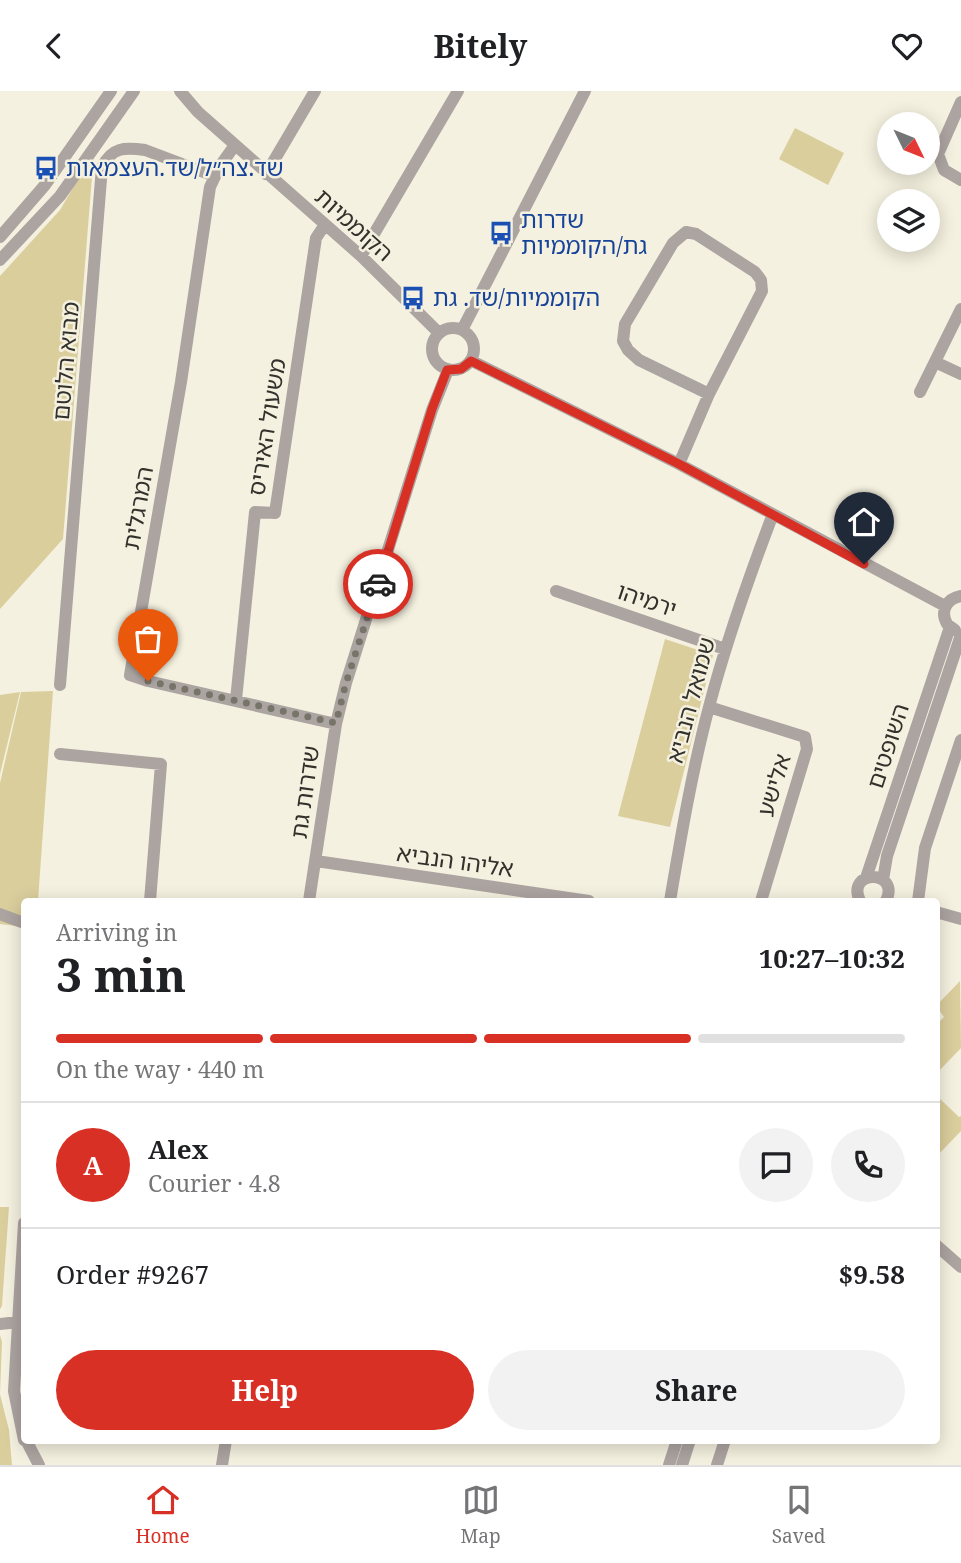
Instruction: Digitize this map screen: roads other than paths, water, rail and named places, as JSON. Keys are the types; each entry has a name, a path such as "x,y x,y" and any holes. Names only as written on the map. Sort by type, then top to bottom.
{"street":[{"path":"0,237 45,184 111,91"},
{"path":"0,260 60,196 134,91"},
{"name":"הקוממיות","path":"180,91 198,112 361,256 439,333"},
{"path":"266,174 315,91"},
{"path":"361,256 458,91"},
{"path":"462,330 581,92"},
{"path":"961,101 938,154 944,170 961,180"},
{"name":"המרגלית","path":"235,145 214,176 210,187 181,382 130,675 336,723"},
{"name":"מבוא הלוטם","path":"60,685 102,167 114,150 133,148 214,176"},
{"name":"משעול האיריס","path":"236,700 255,512 275,513 316,238 324,226"},
{"path":"679,464 709,394 762,291 761,280 755,272 696,234 685,232 673,243 625,324 623,341 639,360 709,394"},
{"path":"920,392 961,309"},
{"path":"448,328 462,330 474,343 475,352 471,361 461,369 447,370 436,363 432,353 433,342 439,333 448,328"},
{"path":"471,361 679,464 945,606"},
{"path":"935,362 961,374"},
{"name":"שדרות גת","path":"310,898 336,723 346,683 432,409 447,370"},
{"name":"שמואל הנביא","path":"671,898 687,801 709,707 725,649 773,514"},
{"name":"ירמיהו","path":"556,591 725,649"},
{"path":"957,631 945,620 945,606 952,599 961,596"},
{"name":"השופטים","path":"859,898 859,885 866,878 873,862 957,631"},
{"name":"השופטים","path":"883,880 887,856 957,631"},
{"name":"אלישע","path":"709,707 805,737 807,749 762,898"},
{"path":"918,898 925,848 961,740"},
{"path":"60,754 162,764 150,898"},
{"name":"אליהו הנביא","path":"316,861 569,898"},
{"path":"866,878 873,876 883,880 891,898"},
{"path":"0,913 21,922"},
{"path":"940,913 961,919"},
{"path":"940,1249 961,1268"},
{"path":"21,1304 13,1391 21,1422"},
{"path":"0,1324 18,1322"},
{"path":"25,1444 27,1465"},
{"path":"28,1444 39,1465"},
{"path":"222,1465 225,1444"},
{"path":"669,1465 676,1444"},
{"path":"682,1465 690,1444"},
{"path":"716,1465 724,1444"}],"place":[{"name":"שד.צה״ל/שד.העצמאות","path":"46,168"},
{"name":"שדרות גת/הקוממיות","path":"501,233"},
{"name":"הקוממיות/שד. גת","path":"413,298"}]}
